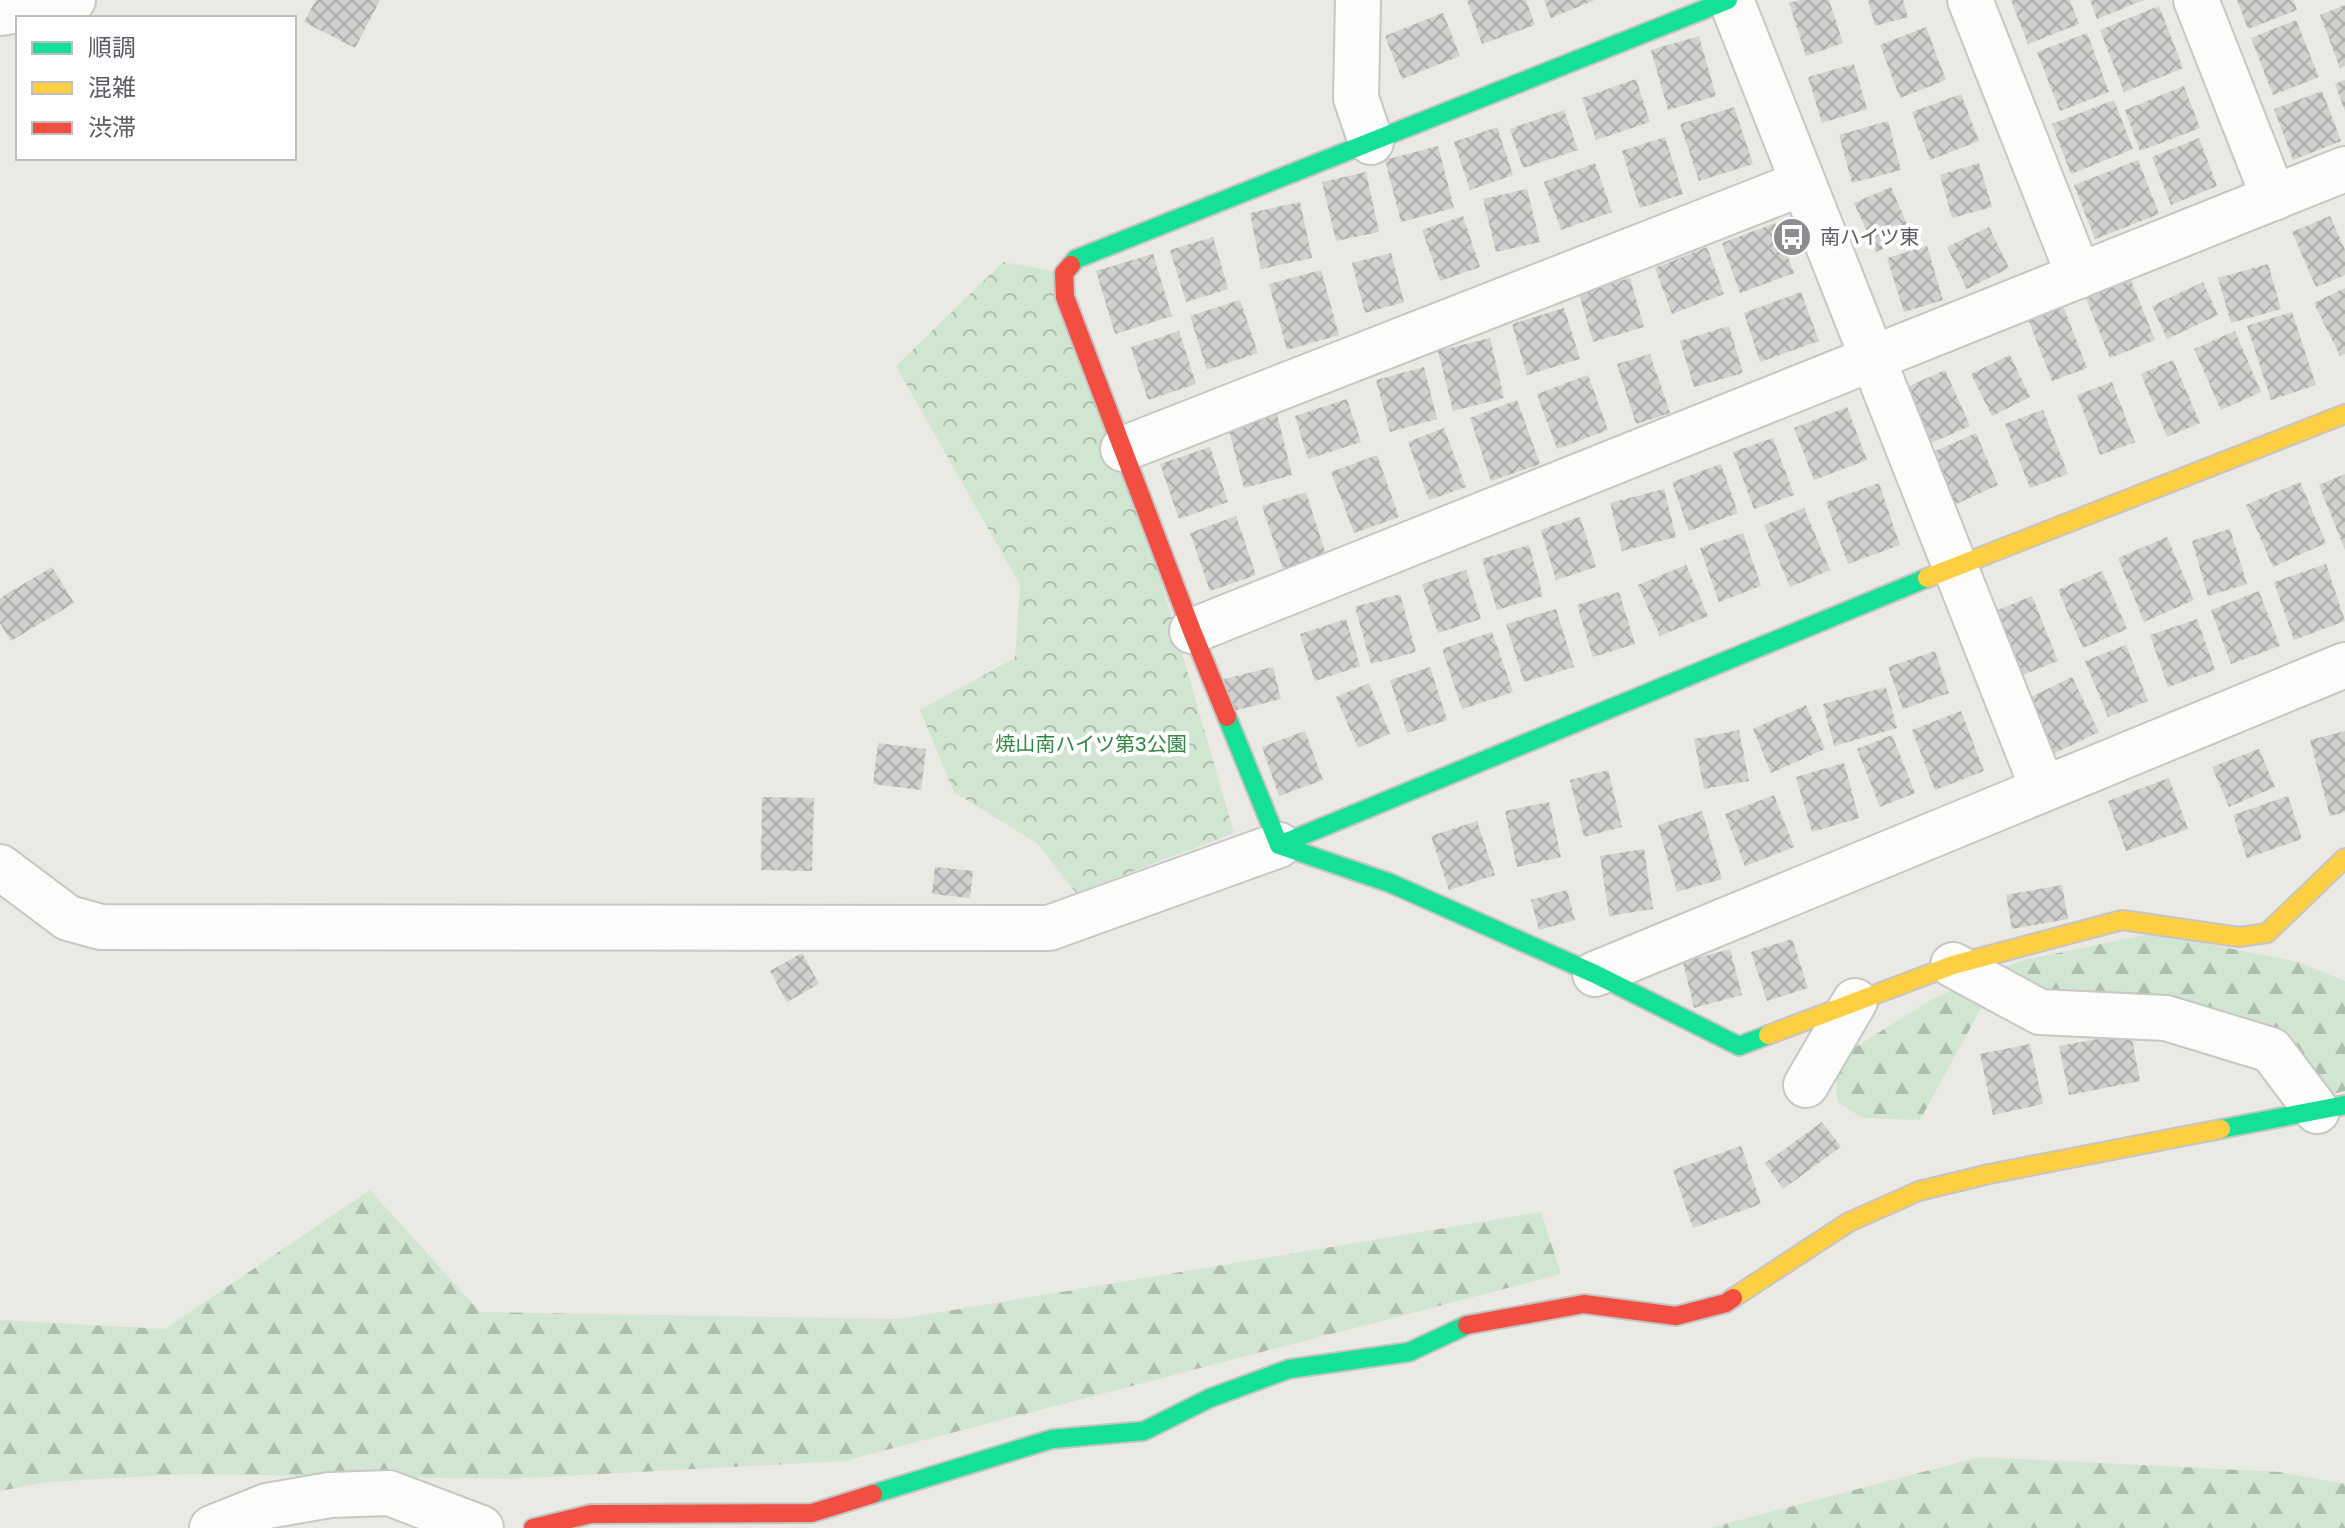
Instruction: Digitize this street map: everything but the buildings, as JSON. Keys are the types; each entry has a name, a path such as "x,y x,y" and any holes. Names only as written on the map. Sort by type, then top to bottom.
{"street":[{"path":"0,13 73,0"},
{"path":"1358,0 1356,98 1371,142"},
{"path":"2043,789 1729,0 1076,259 1064,273 1065,297 1192,631 1279,845 1390,883 1595,974 1739,1046 1953,965 2122,920 2239,937 2267,933 2345,858"},
{"path":"1970,0 2079,276"},
{"path":"2196,0 2274,198"},
{"path":"1192,631 2345,169"},
{"path":"1123,449 1803,183"},
{"path":"0,867 68,918 101,927 1049,928 1279,845 1954,567 2345,414"},
{"path":"1595,974 2345,665"},
{"path":"1953,965 2040,1012 2166,1018 2271,1050 2331,1108"},
{"path":"1806,1085 1855,1001"},
{"path":"533,1528 591,1514 812,1513 1052,1439 1144,1431 1210,1398 1289,1369 1409,1352 1470,1324 1584,1304 1676,1316 1726,1303 1849,1222 1919,1191 1989,1174 2331,1108"},
{"path":"212,1528 267,1506 330,1495 389,1493 481,1528"}],"green space":[{"name":"焼山南ハイツ第3公園","path":"1003,262 1064,273 1123,449 1234,833 1076,893 1038,844 954,792 920,710 1015,658 1020,585 896,366"},
{"path":"2153,933 2298,962 2345,981 2345,1091 2332,1094 2288,1050 2006,1000 1980,1010 1920,1120 1863,1118 1837,1102 1836,1071 1854,1048 1934,998 2020,961"},
{"path":"370,1190 480,1312 899,1319 1541,1212 1561,1274 844,1461 508,1479 184,1474 49,1482 0,1491 0,1320 165,1329"},
{"path":"1980,1457 2280,1472 2345,1484 2345,1528 1709,1528"}],"traffic: fast":[{"path":"1071,265 1076,259 1728,0"},
{"path":"1279,845 1927,578"},
{"path":"1227,717 1279,845 1390,883 1595,974 1739,1046 1768,1035"},
{"path":"2221,1129 2345,1105"},
{"path":"873,1494 1052,1439 1144,1431 1210,1398 1289,1369 1409,1352 1467,1325"}],"traffic: slow":[{"path":"1927,578 2345,414"},
{"path":"1768,1035 1953,965 2122,920 2239,937 2267,933 2345,858"},
{"path":"1733,1298 1849,1222 1919,1191 1989,1174 2221,1129"}],"traffic: jam":[{"path":"1071,265 1064,273 1065,297 1227,717"},
{"path":"1467,1325 1584,1304 1676,1316 1726,1303 1733,1298"},
{"path":"533,1528 591,1514 812,1513 873,1494"}],"place":[{"name":"南ハイツ東","path":"1792,237"}]}
